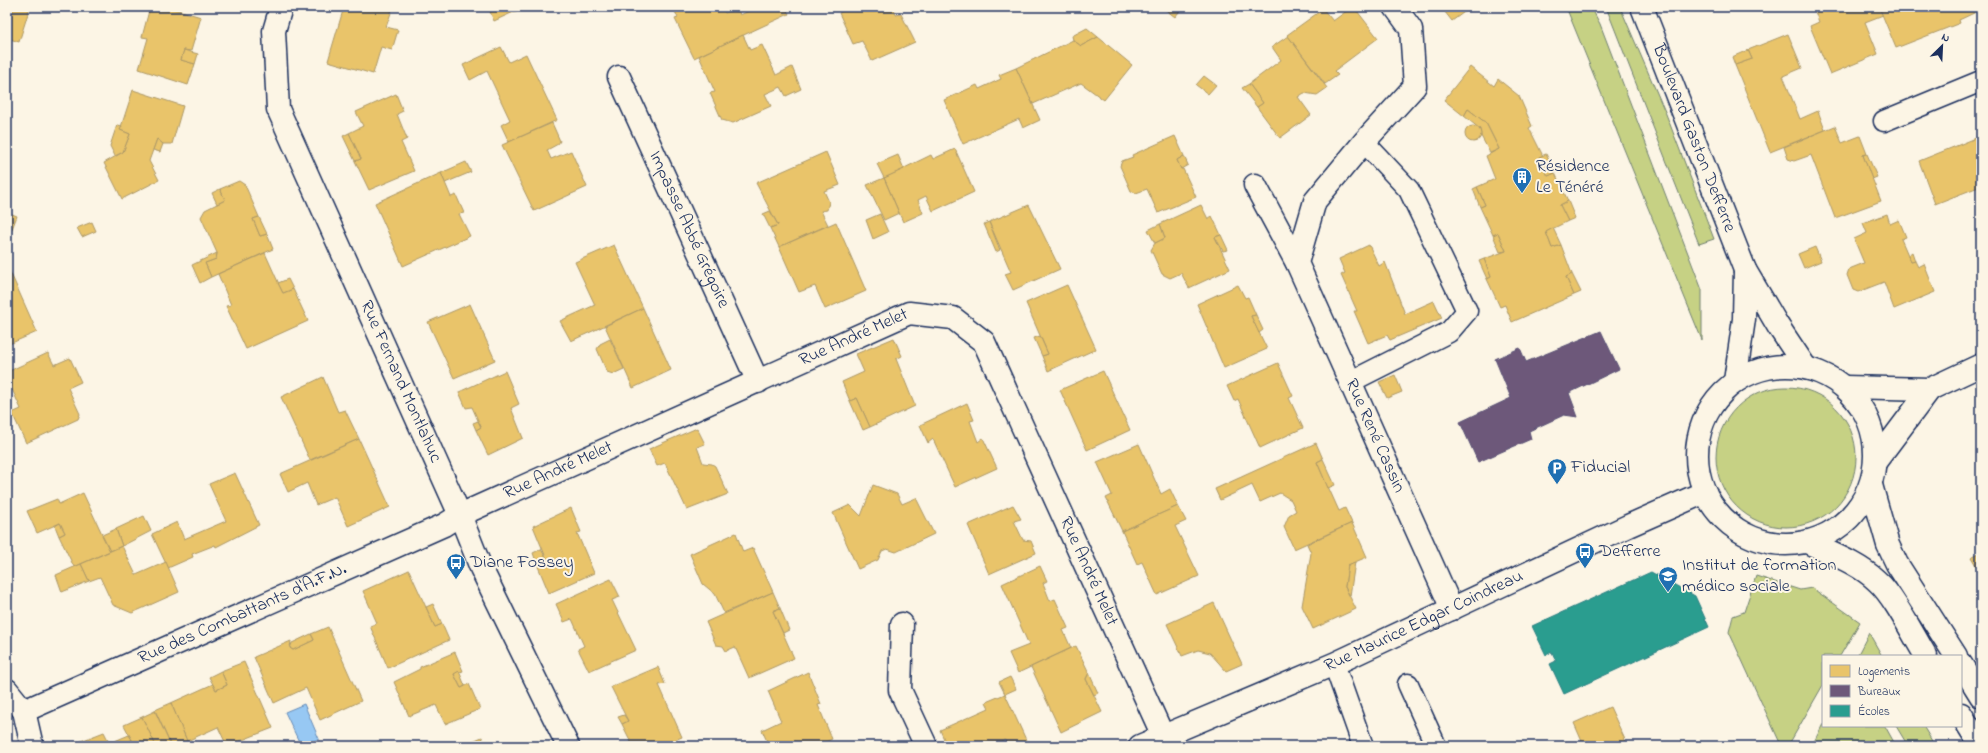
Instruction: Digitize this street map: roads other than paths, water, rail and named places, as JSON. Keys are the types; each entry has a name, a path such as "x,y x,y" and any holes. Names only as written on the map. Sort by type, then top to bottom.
{"street":[{"name":"Rue Fernand Montlahuc","path":"281,7 274,31 278,109 460,515 481,568 568,746"},
{"path":"1297,263 1315,201 1364,142 1415,86 1411,29 1395,7"},
{"name":"Boulevard Gaston Defferre","path":"1642,7 1745,270 1778,326 1806,368"},
{"name":"Impasse Abbé Grégoire","path":"619,77 758,382"},
{"name":"Rue René Cassin","path":"1255,185 1297,263 1452,608"},
{"name":"Boulevard Gaston Defferre","path":"1735,381 1744,319 1745,270"},
{"name":"Rue André Melet","path":"460,515 909,313 953,318 984,342 1163,736"},
{"path":"1786,365 1806,368 1827,375 1845,387 1863,408 1874,434 1876,461 1871,485 1861,505 1846,522 1828,534 1806,542 1776,544 1747,535 1722,517 1705,492 1698,469 1697,444 1703,420 1716,399 1735,381 1767,367 1786,365"},
{"path":"1845,387 1930,388 1981,365"},
{"path":"1876,461 1930,388"},
{"path":"1871,485 1888,545 1897,564 1955,655"},
{"name":"Rue Maurice Edgar Coindreau","path":"1140,746 1334,664 1705,492"},
{"name":"Rue des Combattants d'A.F.N.","path":"24,711 444,525 460,515"},
{"path":"1806,542 1860,569 1878,581 1889,595 1925,655"},
{"path":"902,624 900,690 926,746"},
{"path":"1962,666 1981,696"},
{"path":"7,690 24,711 32,746"},
{"path":"1962,716 1981,746"}],"lane":[{"path":"1884,121 1981,81"},
{"path":"1350,382 1449,332 1467,310 1409,190 1364,142"},
{"path":"1334,664 1363,746"},
{"path":"1408,684 1436,746"}],"water":[{"path":"304,704 319,739 301,746 285,712"}],"place":[{"name":"Résidence Le Ténéré","path":"1522,194"},
{"name":"Fiducial","path":"1557,485"},
{"name":"Defferre","path":"1585,569"},
{"name":"Diane Fossey","path":"456,580"},
{"name":"Institut de formation médico sociale","path":"1668,593"}]}
